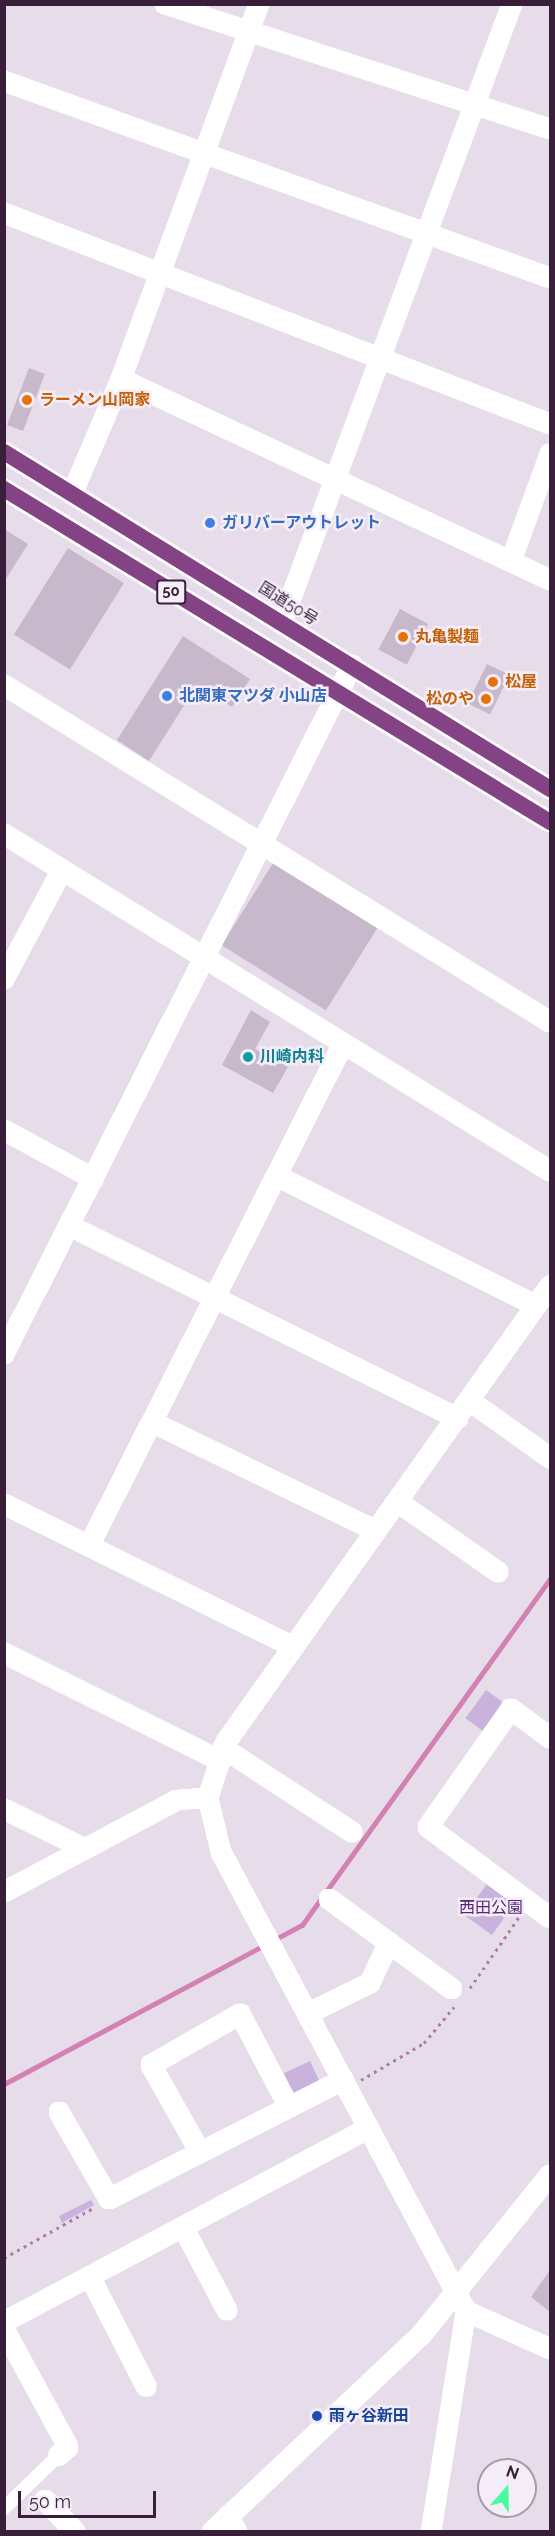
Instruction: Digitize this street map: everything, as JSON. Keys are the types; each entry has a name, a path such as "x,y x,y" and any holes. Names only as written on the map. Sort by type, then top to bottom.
{"highway":[{"name":"国道50号","path":"4,452 550,789"},
{"name":"50","path":"4,489 337,695 550,822"}],"street":[{"path":"165,4 550,129"},
{"path":"72,494 121,379 259,4"},
{"path":"282,622 332,479 512,4"},
{"path":"4,81 204,151 550,278"},
{"path":"4,213 550,424"},
{"path":"121,379 550,579"},
{"path":"511,561 550,454"},
{"path":"5,1350 94,1179 352,665"},
{"path":"4,685 550,1022"},
{"path":"4,834 550,1171"},
{"path":"4,979 62,870"},
{"path":"88,1546 343,1044"},
{"path":"4,1130 94,1179"},
{"path":"277,1176 536,1305"},
{"path":"70,1226 458,1419"},
{"path":"431,2532 466,2311 221,1852 208,1798 220,1753 550,1286"},
{"path":"470,1401 550,1458"},
{"path":"152,1422 376,1531"},
{"path":"398,1502 498,1572"},
{"path":"4,1504 293,1647"},
{"path":"4,1653 220,1753 352,1832"},
{"path":"550,1738 511,1709 428,1827 550,1918"},
{"path":"4,1892 177,1800 208,1798"},
{"path":"4,1809 85,1849"},
{"path":"329,1899 452,1989"},
{"path":"307,2014 370,1983 389,1942"},
{"path":"200,2152 151,2065 240,2014 289,2107"},
{"path":"59,2112 109,2199 343,2080"},
{"path":"4,2322 369,2128"},
{"path":"212,2532 422,2334 458,2293 550,2175"},
{"path":"183,2227 227,2310"},
{"path":"90,2277 146,2386"},
{"path":"466,2311 550,2349"},
{"path":"4,2329 68,2447 58,2456"},
{"path":"45,2500 75,2532"},
{"path":"228,2516 237,2532"}],"lane":[{"path":"4,2508 58,2456"}],"path":[{"path":"4,2258 109,2199"}],"green space":[{"path":"486,1690 507,1705 486,1734 465,1718"},
{"name":"西田公園","path":"489,1881 517,1901 492,1935 464,1915"},
{"path":"310,2061 321,2085 295,2097 284,2073"},
{"path":"91,2200 94,2205 62,2223 59,2216"}],"building":[{"name":"ラーメン山岡家","path":"29,368 45,374 23,431 7,425"},
{"path":"4,529 28,544 4,582"},
{"path":"68,548 124,583 70,669 14,635"},
{"name":"丸亀製麺","path":"400,609 428,624 407,665 378,650"},
{"name":"北関東マツダ 小山店","path":"183,636 250,679 232,707 197,685 149,761 117,740"},
{"path":"487,664 509,675 490,715 468,704"},
{"path":"273,863 377,928 326,1010 222,945"},
{"name":"川崎内科","path":"251,1010 270,1022 255,1049 288,1067 273,1093 222,1065"},
{"path":"550,2270 550,2312 531,2297"}],"waterway":[{"path":"4,2084 302,1925 550,1579"}],"place":[{"name":"ラーメン山岡家","path":"27,400"},
{"name":"ガリバーアウトレット","path":"210,523"},
{"name":"丸亀製麺","path":"403,637"},
{"name":"松屋","path":"493,682"},
{"name":"北関東マツダ 小山店","path":"167,696"},
{"name":"松のや","path":"486,699"},
{"name":"川崎内科","path":"248,1057"},
{"name":"雨ヶ谷新田","path":"317,2416"}]}
